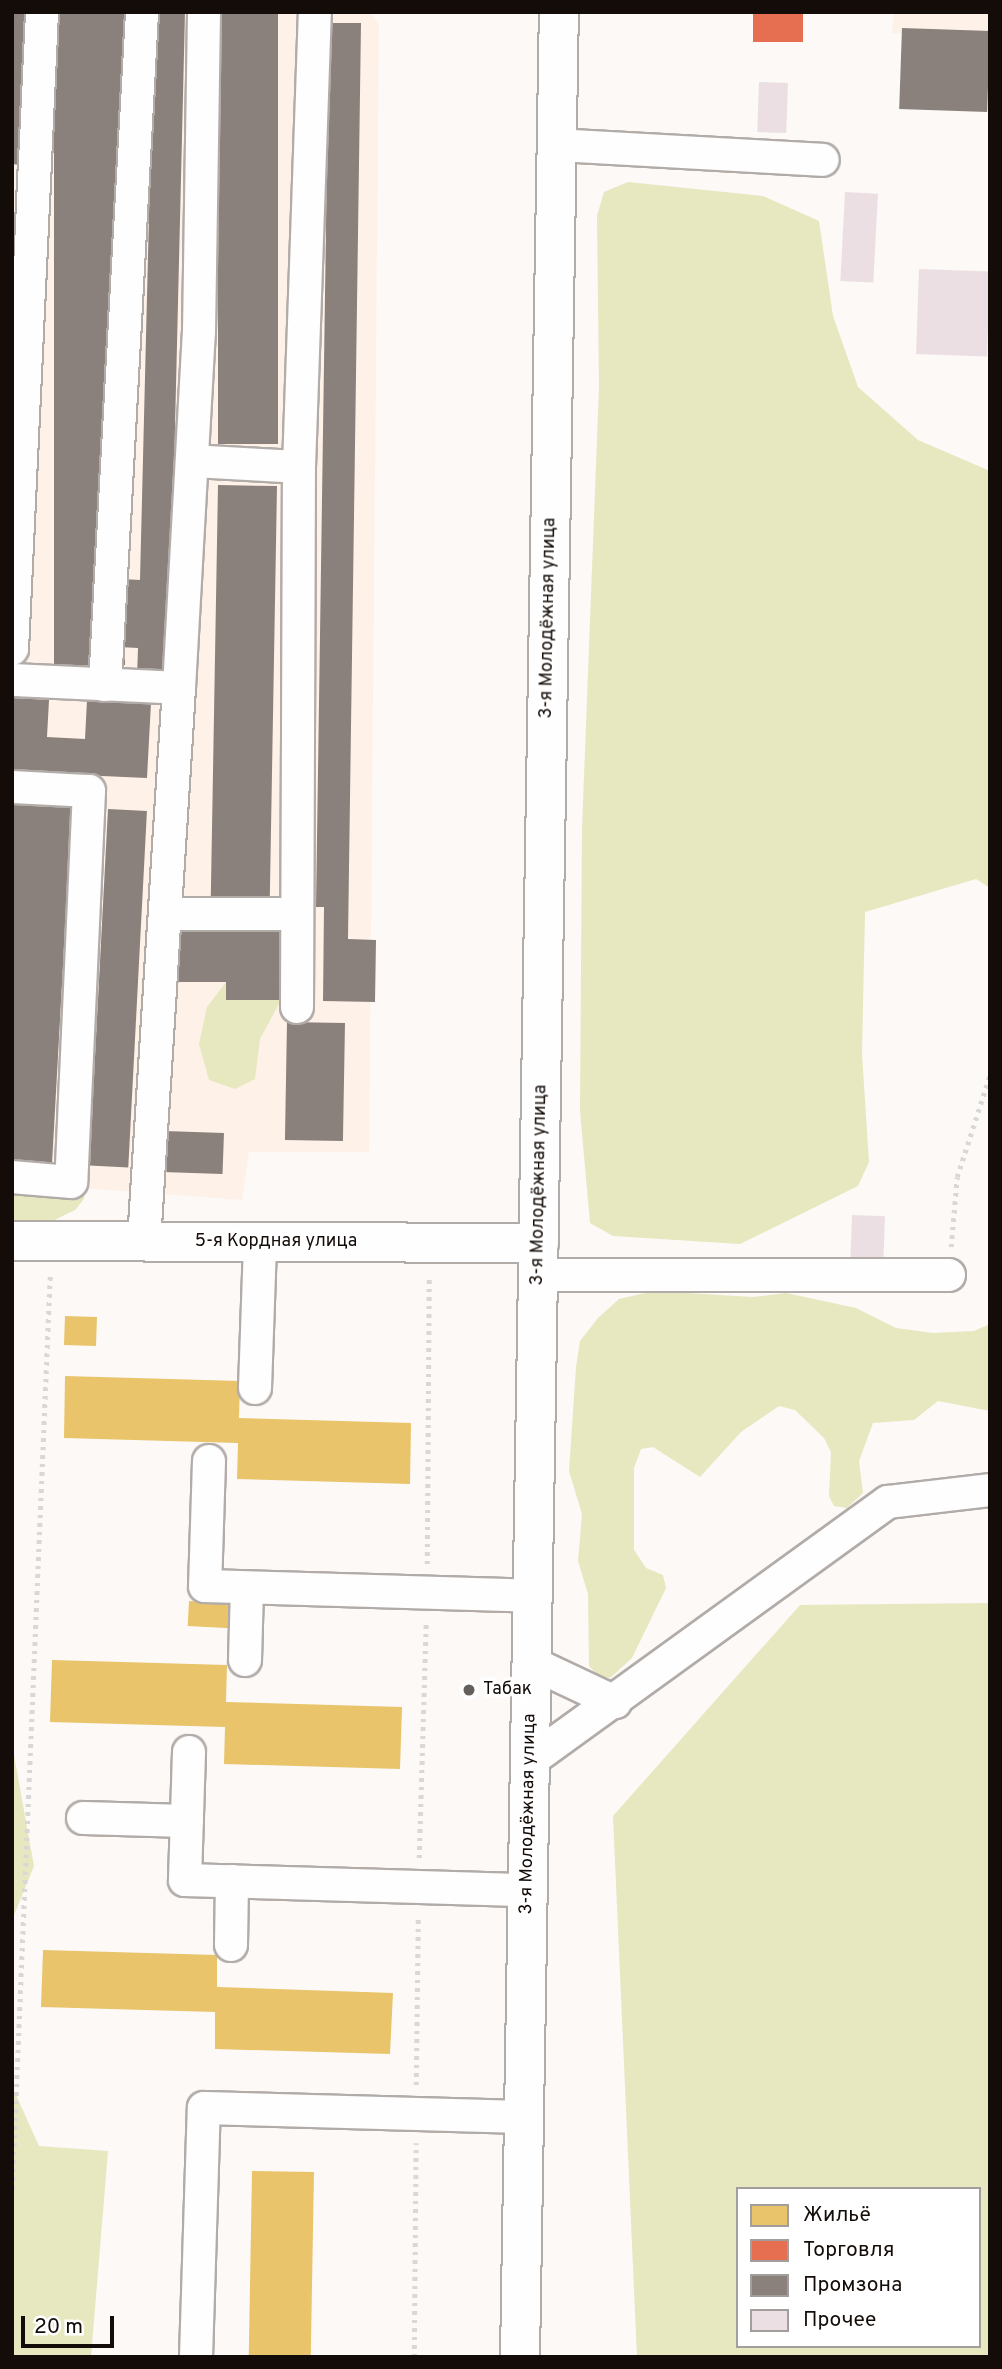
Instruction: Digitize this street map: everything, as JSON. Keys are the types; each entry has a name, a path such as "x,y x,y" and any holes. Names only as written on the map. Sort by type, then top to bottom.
{"main road":[{"name":"3-я Молодёжная улица","path":"520,2357 559,12"},
{"name":"5-я Кордная улица","path":"12,1241 429,1243 539,1259"}],"lane":[{"path":"12,649 23,183 43,12"},
{"path":"106,685 142,12"},
{"path":"144,1241 199,332 204,12"},
{"path":"297,1007 299,467 315,12"},
{"path":"557,145 823,160"},
{"path":"192,461 299,467"},
{"path":"12,680 179,688"},
{"path":"12,787 89,791 71,1182 12,1177"},
{"path":"164,914 298,914"},
{"path":"255,1388 260,1242"},
{"path":"539,1259 949,1275"},
{"path":"209,1461 205,1586 533,1596"},
{"path":"530,1761 888,1502 990,1490"},
{"path":"245,1660 247,1588"},
{"path":"532,1663 615,1702"},
{"path":"189,1752 185,1880 528,1890"},
{"path":"83,1818 187,1821"},
{"path":"231,1945 232,1881"},
{"path":"196,2357 204,2108 524,2118"}],"path":[{"path":"949,1275 957,1177 990,1074"},
{"path":"12,2189 52,1241"},
{"path":"414,2357 418,1887 427,1593 429,1243"},
{"path":"12,2074 18,2079"}],"shaded area":[{"path":"12,12 370,12 379,24 369,1152 249,1152 242,1200 12,1183"},
{"path":"894,12 990,12 990,40 892,33"}],"green space":[{"path":"628,182 763,196 819,221 833,316 858,387 918,440 990,471 990,888 976,879 865,912 862,1054 869,1162 858,1186 740,1244 613,1236 590,1223 580,1111 582,829 599,387 597,216 604,192"},
{"path":"226,982 226,1000 281,1000 260,1039 255,1079 235,1089 209,1080 199,1044 207,1007"},
{"path":"12,1162 52,1164 67,1170 85,1184 84,1199 75,1210 36,1229 12,1230"},
{"path":"654,1291 753,1297 786,1293 856,1308 896,1328 933,1333 974,1331 990,1324 990,1411 938,1401 914,1420 873,1423 859,1461 863,1493 847,1508 834,1506 829,1496 831,1452 824,1438 795,1410 779,1406 741,1432 700,1477 653,1447 641,1449 634,1468 634,1550 646,1568 663,1575 666,1588 632,1658 610,1678 598,1676 589,1666 588,1594 578,1561 582,1514 569,1471 576,1367 580,1341 598,1318 619,1299"},
{"path":"990,1603 990,2357 637,2357 613,1816 800,1605"},
{"path":"12,1744 34,1866 12,1920"},
{"path":"12,2086 39,2146 108,2151 91,2357 12,2357"}],"building: Жильё":[{"path":"65,1316 97,1317 96,1346 64,1345"},
{"path":"65,1376 240,1381 239,1418 411,1423 410,1484 237,1479 238,1443 64,1438"},
{"path":"189,1601 232,1603 231,1628 188,1626"},
{"path":"52,1660 227,1665 226,1702 402,1707 400,1769 224,1764 225,1727 50,1722"},
{"path":"43,1950 217,1955 217,1987 393,1993 390,2054 215,2049 215,2012 41,2007"},
{"path":"252,2171 314,2172 311,2357 249,2357"}],"building: Торговля":[{"path":"753,12 803,12 803,42 753,42"},
{"name":"Табак","path":"462,1684 475,1684 475,1697 462,1697"}],"building: Промзона":[{"path":"12,12 26,12 20,165 12,164"},
{"path":"54,12 125,12 125,665 54,665"},
{"path":"154,12 185,12 169,677 137,676 138,648 119,647 121,579 140,580"},
{"path":"218,12 278,12 278,444 218,444"},
{"path":"329,23 361,23 348,939 376,940 375,1002 323,1001 324,907 316,907"},
{"path":"902,28 990,31 987,112 899,109"},
{"path":"218,485 277,486 270,901 211,900"},
{"path":"12,698 49,700 47,737 85,739 87,700 151,703 147,778 12,772"},
{"path":"12,800 72,803 52,1164 12,1162"},
{"path":"108,809 147,811 128,1168 89,1166"},
{"path":"171,922 282,923 281,1000 226,1000 226,982 171,982"},
{"path":"287,1022 345,1023 343,1141 285,1140"},
{"path":"164,1131 224,1133 223,1174 163,1172"}],"building: Прочее":[{"path":"759,82 788,83 786,133 757,132"},
{"path":"845,192 878,194 873,283 840,281"},
{"path":"919,269 990,271 987,356 916,354"},
{"path":"852,1215 885,1216 883,1272 850,1271"}],"place":[{"name":"Табак","path":"469,1690"}]}
